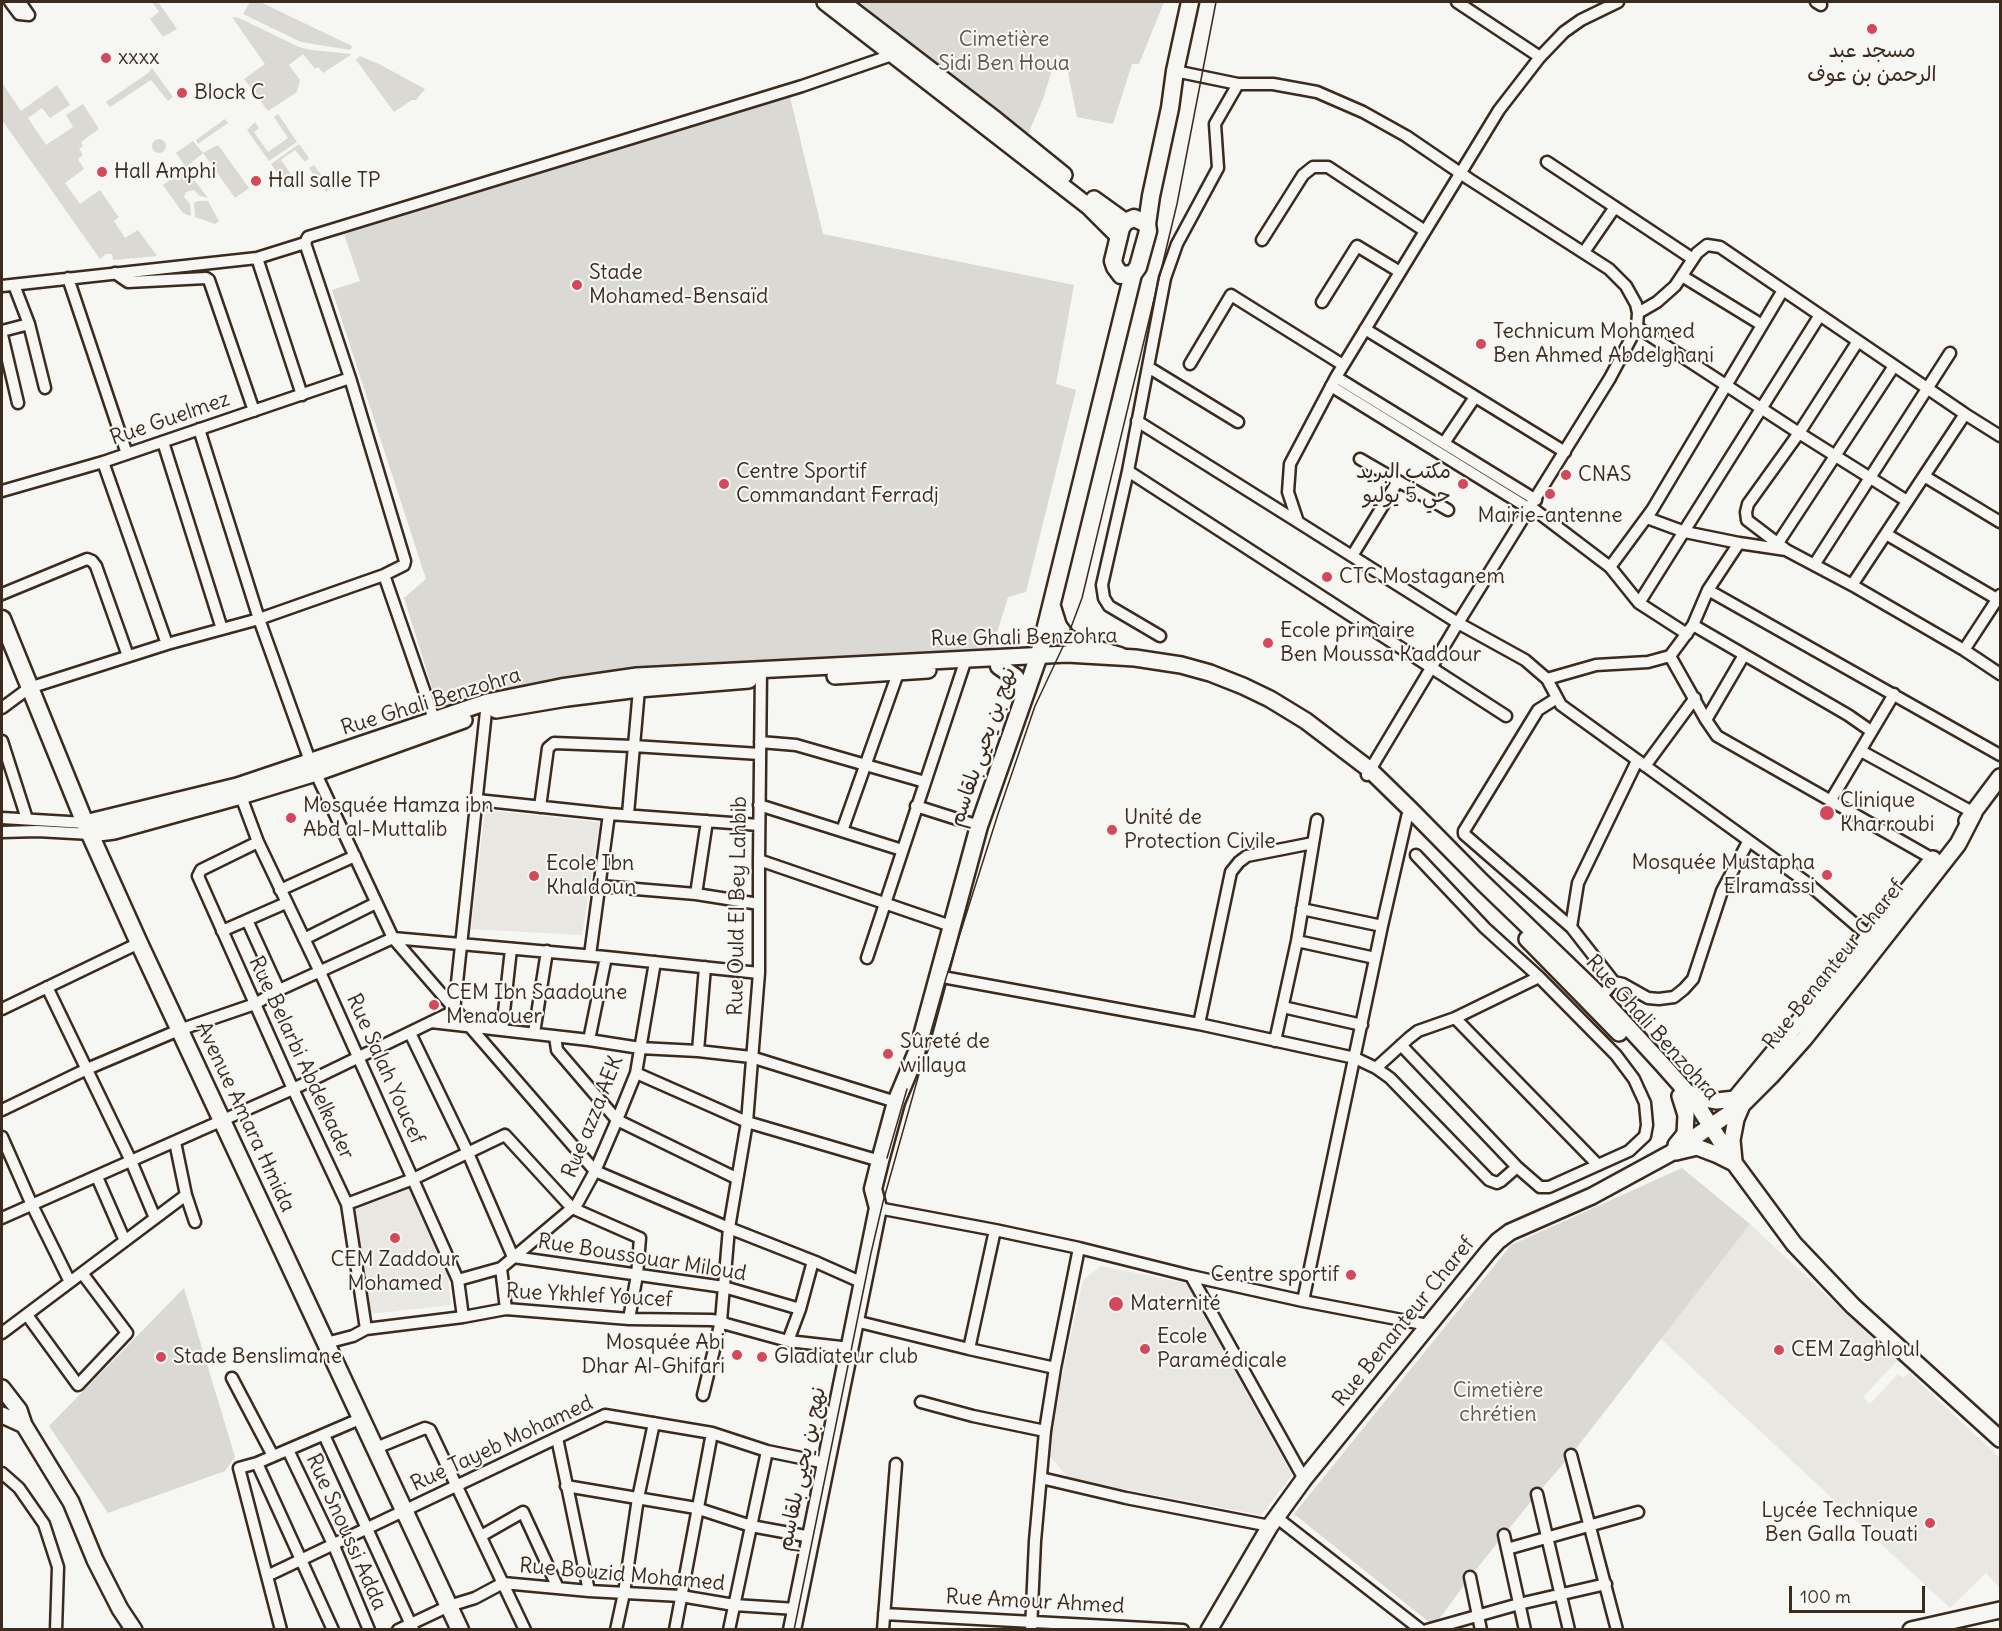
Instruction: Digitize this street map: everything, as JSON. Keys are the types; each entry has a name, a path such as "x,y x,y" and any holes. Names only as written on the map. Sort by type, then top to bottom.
{"main road":[{"path":"825,2 996,120 1111,213 1131,225 1148,231 1138,267 1125,273"},
{"path":"842,2 897,51"},
{"path":"1131,225 1151,196 1190,2"},
{"name":"نهج بن يحيى بلقاسم","path":"792,1629 863,1283 861,1276 868,1219 878,1208 873,1189 896,1102 918,1047 979,826 1037,660 1052,607 1127,296 1125,273 1113,261 1131,225"},
{"path":"1052,607 1058,626 1067,638 1082,645 1120,656"},
{"name":"Avenue Amara Hmida","path":"2,619 7,648 29,688 139,943 460,1629"},
{"name":"Rue Ghali Benzohra","path":"88,829 239,791 487,707 761,674 964,663 1120,656 1181,665 1210,673 1243,686 1306,722 1368,772 1683,1094 1694,1100 1735,1164 1794,1244 1852,1306 2001,1439"},
{"name":"Rue Ghali Benzohra","path":"313,767 434,720 561,687 637,676 898,673 964,663 999,666 1037,660 1128,665 1210,683 1273,709 1368,772"},
{"path":"999,666 1015,677 1025,695"},
{"name":"Rue Benanteur Charef","path":"1738,1102 2001,777"},
{"name":"Rue Ghali Benzohra","path":"1408,813 1600,998 1683,1094"},
{"name":"Rue Benanteur Charef","path":"1209,1629 1273,1521 1304,1479 1498,1241 1510,1232 1592,1196 1671,1153 1771,1076 1819,1021 1958,844 1974,813"},
{"path":"1671,1153 1685,1134 1686,1115 1683,1094 1738,1102 1732,1140 1735,1164"},
{"path":"1671,1153 1697,1148 1719,1155 1735,1164"},
{"path":"2,1388 17,1408 24,1425 71,1502 95,1560 120,1609 134,1629"},
{"path":"2,1403 24,1425"},
{"path":"2,1415 24,1425"},
{"path":"1911,1629 1953,1625 2001,1610"}],"street":[{"path":"10,2 24,14 20,2"},
{"path":"1457,2 1540,57"},
{"path":"1298,522 1288,492 1290,464 1333,382 1460,173 1499,110 1540,57 1564,32 1581,20 1618,2"},
{"path":"2,708 29,688 167,644 259,619 402,568 405,561 350,378 305,243 308,237 802,86 897,51"},
{"path":"1175,72 1238,84 1273,84 1317,92 1363,112 1406,136 1609,269 1626,286 1636,304 1637,327 1610,378 1368,772"},
{"path":"1160,636 1113,609 1106,602 1103,594 1103,581 1128,471 1165,278 1177,244 1218,168 1215,124 1238,84"},
{"path":"1547,162 1693,258"},
{"path":"1262,240 1303,175 1313,167 1329,167 1425,231"},
{"path":"1584,252 1614,207"},
{"path":"2,286 257,258 305,243"},
{"path":"1638,313 1657,302 1675,286 1693,258 1707,245 1720,247 1965,414 2001,436"},
{"path":"1322,302 1357,246 1400,272"},
{"path":"257,258 302,395"},
{"path":"116,273 128,282 206,278 209,280 254,411"},
{"path":"1682,276 1762,325"},
{"path":"68,278 126,454"},
{"path":"14,285 29,324 45,388"},
{"path":"1610,567 1647,518 1784,290"},
{"path":"1190,364 1231,295 1343,365"},
{"path":"1639,603 1820,315"},
{"path":"18,403 2,333 29,324"},
{"path":"1637,327 1725,386 1907,501"},
{"path":"1365,329 1565,452"},
{"path":"1858,341 1748,504 1747,520 1782,547 1852,585 2001,674"},
{"path":"1814,565 1950,353"},
{"path":"1782,547 1834,456 1894,366"},
{"path":"1148,367 1238,422"},
{"name":"Rue Guelmez","path":"2,491 103,462 350,378"},
{"path":"1333,382 1532,505"},
{"path":"1333,382 1444,443 1532,505 1610,567 1639,603 1744,655 1848,715 1871,731"},
{"path":"1444,443 1475,397"},
{"path":"1852,585 1965,414"},
{"path":"1137,421 1458,623 1525,660 1547,679 1562,705 1806,882 1870,937"},
{"path":"199,429 259,619 313,767 393,938 595,1171 863,1283"},
{"path":"163,442 222,629"},
{"path":"1360,459 1448,510"},
{"path":"103,462 167,644"},
{"path":"1128,471 1506,716"},
{"path":"1924,476 2001,522"},
{"path":"1352,556 1398,481"},
{"path":"1647,518 1685,532 1739,543 1782,547"},
{"path":"1886,534 1999,597 1964,650"},
{"path":"1547,679 1596,665 1648,662 1670,656 1690,630 1708,590 1739,543"},
{"path":"2,594 87,560 92,561 96,566 128,656"},
{"path":"384,575 434,720"},
{"path":"1708,590 1998,750"},
{"path":"1706,720 1744,655"},
{"path":"1670,656 1717,736 1933,859"},
{"path":"867,958 964,663"},
{"path":"842,831 898,673"},
{"name":"Rue Ould El Bey Lahbib","path":"703,1395 721,1321 729,1228 747,1122 759,973 761,674"},
{"path":"628,814 639,689"},
{"path":"1831,800 1894,694"},
{"path":"1557,698 1538,710 1464,834 1571,927 1614,982 1623,984 1648,998 1674,997 1684,989 1693,979 1722,891 1748,842"},
{"path":"1571,927 1578,882 1641,763 1695,698"},
{"path":"454,1011 487,707"},
{"path":"2,741 27,819"},
{"path":"760,742 796,745 925,782"},
{"path":"540,807 550,745 554,743 760,754"},
{"path":"1861,751 1974,813"},
{"name":"Rue Salah Youcef","path":"239,791 258,842 320,972 458,1280 463,1317"},
{"path":"477,800 609,814 759,825"},
{"path":"759,805 902,850"},
{"path":"916,806 979,826"},
{"path":"1303,1301 1408,813"},
{"path":"590,955 609,814"},
{"name":"Rue Ghali Benzohra","path":"2,818 27,819 88,829"},
{"path":"1275,1041 1297,941 1317,820"},
{"path":"696,894 706,821"},
{"name":"Rue Ghali Benzohra","path":"2,832 88,829"},
{"name":"Rue Belarbi Abdelkader","path":"258,842 198,872 198,876 347,1204 366,1329"},
{"path":"1200,1024 1231,872 1247,856 1313,843"},
{"path":"1401,1045 1517,1167 1534,1183 1545,1188 1629,1151 1645,1136 1647,1125 1645,1103 1634,1079 1616,1055 1539,977 1485,928 1416,855"},
{"path":"280,890 355,856"},
{"path":"759,860 951,926"},
{"path":"600,885 696,894 759,904"},
{"path":"222,931 286,903"},
{"path":"304,939 376,903"},
{"path":"1302,909 1382,926"},
{"path":"247,920 279,990"},
{"path":"2,1110 87,1069 179,1030 255,1004 279,990 393,938 590,955 759,973"},
{"path":"1297,941 1375,958"},
{"path":"2,1009 139,943"},
{"path":"502,1030 511,949"},
{"path":"534,1034 548,951"},
{"path":"589,1040 606,957"},
{"name":"Rue azza AEK","path":"501,1268 577,1204 595,1171 636,1073 655,962"},
{"path":"698,1051 705,966"},
{"path":"937,976 1200,1024 1355,1058 1376,1068 1389,1078 1489,1180 1497,1183 1517,1167"},
{"path":"1376,1068 1418,1032 1455,1018 1539,977"},
{"path":"1600,998 1614,982"},
{"path":"47,987 131,1161 155,1218"},
{"path":"1283,1007 1362,1024"},
{"path":"2,1218 293,1089 454,1011"},
{"path":"1455,1018 1598,1165"},
{"path":"432,1022 640,1048 751,1057 896,1102"},
{"path":"410,1033 468,1153 513,1257"},
{"path":"555,1036 557,1050 617,1120 736,1178"},
{"path":"636,1073 747,1122 880,1161"},
{"path":"347,1204 413,1179 505,1135 572,1208 639,1237 637,1275 630,1319"},
{"path":"2,1137 70,1282"},
{"path":"175,1142 186,1195 195,1222"},
{"path":"97,1177 125,1241"},
{"path":"3,1327 27,1315 186,1195"},
{"path":"878,1208 995,1230 1303,1301 1428,1325"},
{"path":"969,1349 995,1230"},
{"path":"1032,1625 1035,1541 1046,1431 1079,1248"},
{"name":"Rue Boussouar Miloud","path":"513,1257 724,1287 800,1309"},
{"path":"788,1341 800,1309 813,1261"},
{"path":"458,1280 501,1268 506,1309"},
{"path":"27,1315 78,1385 127,1333 82,1273"},
{"path":"1191,1276 1304,1479"},
{"name":"Rue Ykhlef Youcef","path":"326,1343 353,1336 366,1329 463,1317 506,1309 630,1319 721,1321 788,1341 850,1348"},
{"path":"855,1321 1056,1368"},
{"path":"232,1378 273,1456"},
{"path":"921,1402 973,1416 1046,1431"},
{"name":"Rue Tayeb Mohamed","path":"268,1575 334,1546 456,1485 605,1415 712,1432 767,1451 826,1463"},
{"path":"281,1629 239,1468 257,1463 362,1418"},
{"path":"616,1629 624,1593 638,1498 654,1423"},
{"path":"376,1448 428,1428 525,1629"},
{"path":"675,1629 712,1432"},
{"path":"324,1435 412,1627"},
{"path":"557,1438 588,1591"},
{"name":"Rue Snoussi Adda","path":"288,1450 334,1546 369,1629"},
{"path":"729,1629 767,1451"},
{"path":"1570,1455 1617,1629"},
{"path":"257,1463 333,1629"},
{"path":"883,1629 896,1464"},
{"path":"2,1473 19,1488 44,1524 58,1567 56,1629"},
{"path":"1041,1478 1126,1498 1273,1521 1421,1629"},
{"path":"566,1486 696,1508 751,1526 811,1537"},
{"path":"1537,1494 1569,1629"},
{"path":"481,1536 523,1512 558,1588"},
{"path":"1507,1549 1638,1512"},
{"path":"1504,1535 1525,1629"},
{"path":"1470,1578 1481,1629"},
{"name":"Rue Bouzid Mohamed","path":"398,1629 412,1627 449,1606 475,1598 503,1583 681,1596 734,1605 796,1609"},
{"path":"1427,1629 1519,1604 1606,1584"},
{"name":"Rue Amour Ahmed","path":"884,1614 948,1616 1032,1625 1183,1629"},
{"path":"947,1629 948,1616"}],"shaded area":[{"name":"Ecole Ibn Khaldoun","path":"485,810 600,822 582,935 471,929"},
{"name":"CEM Zaddour Mohamed","path":"406,1181 447,1266 451,1305 370,1314 353,1210"},
{"path":"1750,1224 1897,1361 1863,1397 1870,1404 1898,1374 1903,1378 1909,1373 2000,1458 2000,1588 1986,1573 1950,1608 1660,1338"},
{"name":"Ecole Paramédicale","path":"1101,1266 1186,1283 1292,1475 1261,1515 1069,1479 1050,1456 1053,1416 1083,1280"}],"green space":[{"path":"152,2 158,2 177,29 163,37 150,19 159,12"},
{"path":"250,2 260,2 352,46 350,50 301,42 243,14"},
{"name":"Cimetière Sidi Ben Houa","path":"855,2 1164,2 1139,64 1132,64 1113,124 1077,117 1066,63 1057,54 1043,99 1028,134"},
{"path":"232,17 239,18 299,47 352,54 323,73 318,67 315,69 303,54 289,65 300,80 297,92 268,111 244,79 265,64"},
{"path":"360,56 425,89 416,100 412,100 394,112 356,60"},
{"path":"152,68 173,97 168,101 151,80 110,107 106,102"},
{"path":"2,83 21,111 57,85 70,105 50,118 42,108 28,118 46,145 73,127 66,115 83,104 99,129 81,142 83,146 79,149 83,155 78,159 84,169 65,183 80,204 100,190 119,217 114,221 125,238 138,230 157,256 113,260 112,254 106,254 100,259 2,120"},
{"name":"Centre Sportif Commandant Ferradj","path":"790,97 823,234 1074,285 1056,384 1076,390 1026,592 1008,597 992,649 601,672 508,689 446,705 436,700 404,598 426,579 332,290 360,281 344,234"},
{"path":"278,114 297,142 269,161 247,130 255,122 259,128 254,132 268,152 288,138 274,117"},
{"path":"225,119 228,123 198,144 196,140"},
{"path":"156,139 162,139 166,146 162,153 156,153 152,149 152,143"},
{"path":"193,141 203,153 186,167 176,153"},
{"path":"299,144 309,158 305,162 295,150 281,160 297,183 288,189 271,164"},
{"path":"218,145 249,188 235,198 203,153"},
{"path":"314,165 331,188 326,192 309,168"},
{"path":"189,167 194,173 192,177 208,198 200,196 194,190 186,192 184,197 190,204 191,216 183,213 163,185"},
{"path":"208,201 219,221 215,224 195,217 194,203"},
{"name":"Cimetière chrétien","path":"1682,1168 1750,1224 1571,1455 1470,1577 1434,1626 1294,1514 1511,1245"},
{"name":"Stade Benslimane","path":"184,1288 235,1457 225,1471 108,1513 49,1426"}],"tram line":[{"path":"794,1630 883,1202 946,978 998,814 1035,706 1067,638 1082,598 1177,204 1216,2"},
{"path":"887,1158 907,1089"}],"place":[{"name":"مسجد عبد الرحمن بن عوف","path":"1872,29"},
{"name":"xxxx","path":"106,58"},
{"name":"Block C","path":"182,93"},
{"name":"Hall Amphi","path":"102,172"},
{"name":"Hall salle TP","path":"256,181"},
{"name":"Stade Mohamed-Bensaïd","path":"577,285"},
{"name":"Technicum Mohamed Ben Ahmed Abdelghani","path":"1481,344"},
{"name":"CNAS","path":"1566,475"},
{"name":"Centre Sportif Commandant Ferradj","path":"724,484"},
{"name":"مكتب البريد حي 5 يوليو","path":"1463,484"},
{"name":"Mairie-antenne","path":"1550,494"},
{"name":"CTC Mostaganem","path":"1327,577"},
{"name":"Ecole primaire Ben Moussa Kaddour","path":"1268,643"},
{"name":"Clinique Kharroubi","path":"1827,813"},
{"name":"Mosquée Hamza ibn Abd al-Muttalib","path":"291,818"},
{"name":"Unité de Protection Civile","path":"1112,830"},
{"name":"Mosquée Mustapha Elramassi","path":"1827,875"},
{"name":"Ecole Ibn Khaldoun","path":"534,876"},
{"name":"CEM Ibn Saadoune Menaouer","path":"434,1005"},
{"name":"Sûreté de willaya","path":"888,1054"},
{"name":"CEM Zaddour Mohamed","path":"395,1238"},
{"name":"Centre sportif","path":"1351,1275"},
{"name":"Maternité","path":"1116,1304"},
{"name":"Ecole Paramédicale","path":"1145,1349"},
{"name":"CEM Zaghloul","path":"1779,1350"},
{"name":"Mosquée Abi Dhar Al-Ghifari","path":"737,1355"},
{"name":"Stade Benslimane","path":"161,1357"},
{"name":"Gladiateur club","path":"762,1357"},
{"name":"Lycée Technique Ben Galla Touati","path":"1930,1523"}]}
